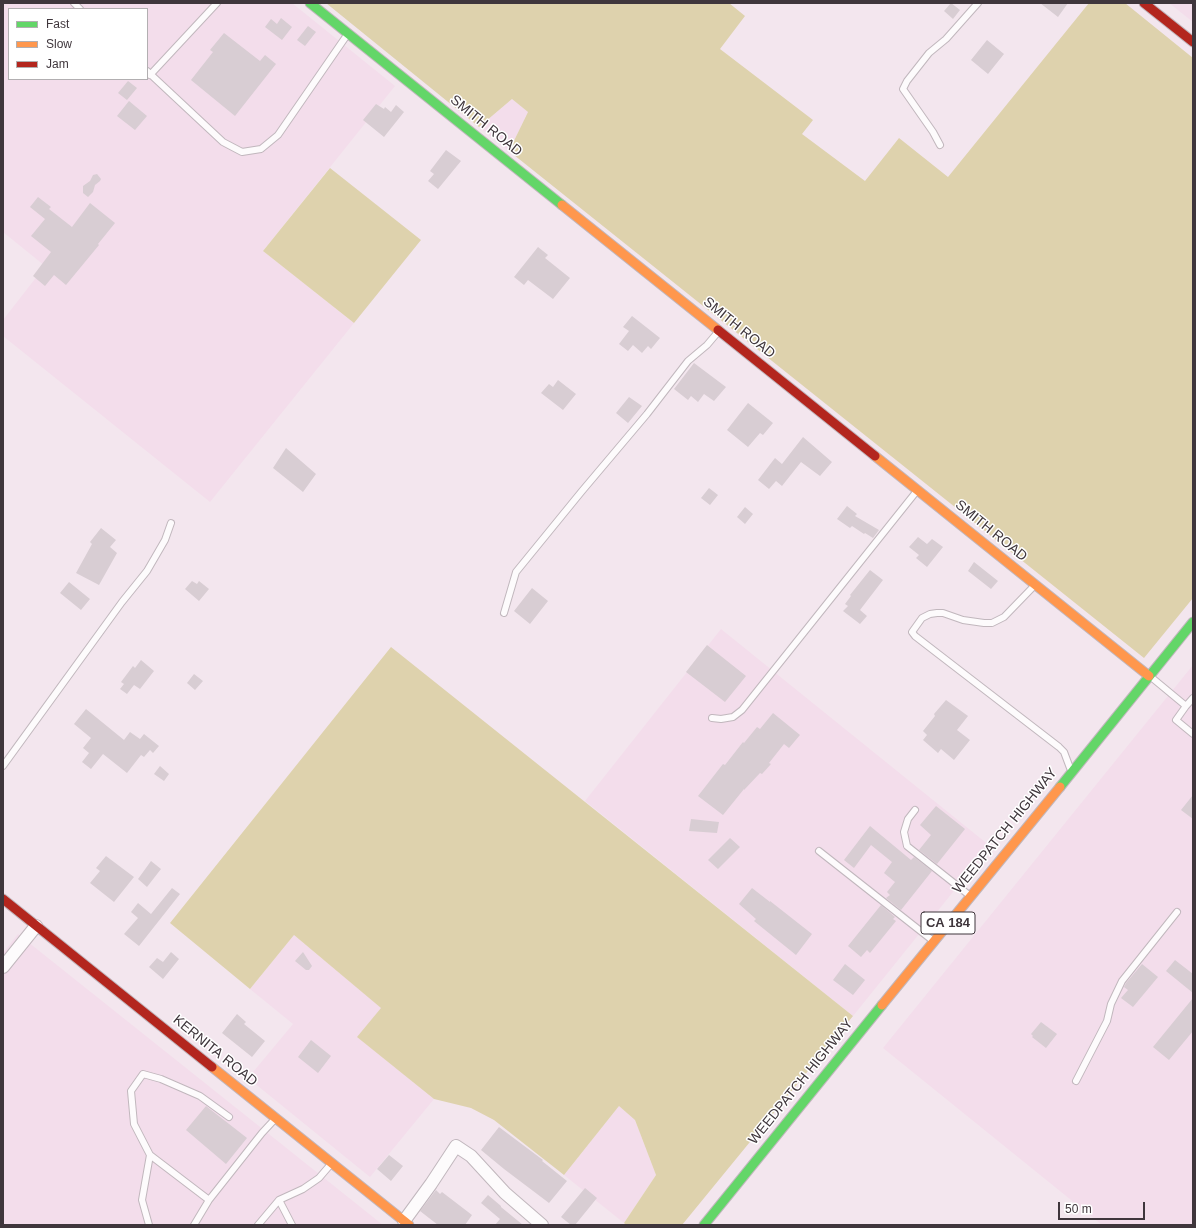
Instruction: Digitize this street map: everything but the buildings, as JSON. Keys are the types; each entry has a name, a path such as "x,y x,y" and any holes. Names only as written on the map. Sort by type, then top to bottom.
{"street":[{"name":"SMITH ROAD","path":"310,3 1149,676"},
{"path":"1144,3 1193,42"},
{"name":"WEEDPATCH HIGHWAY","path":"704,1225 1193,622"},
{"name":"KERNITA ROAD","path":"3,899 406,1223"},
{"path":"3,967 36,926"},
{"path":"406,1223 456,1146 471,1156 505,1193 542,1225"}],"lane":[{"path":"217,3 149,73 223,142 242,152 261,149 278,135 348,33"},
{"path":"940,145 933,132 903,89 907,81 929,53 946,39 978,3"},
{"path":"504,613 516,572 647,414 688,361 707,345 719,331"},
{"path":"712,718 721,719 733,717 742,710 918,490"},
{"path":"3,766 122,602 147,572 165,540 171,523"},
{"path":"1035,584 1004,617 992,623 963,620 943,613 937,613 930,614 922,618 912,632 914,636 1059,747 1067,758 1070,774"},
{"path":"1149,676 1186,706"},
{"path":"1193,698 1176,720 1193,734"},
{"path":"915,810 908,819 904,832 907,846 970,896"},
{"path":"819,850 934,941"},
{"path":"1076,1081 1107,1021 1111,1004 1122,981 1177,912"},
{"path":"210,1200 150,1155 134,1124 131,1091 143,1074 161,1079 200,1096 229,1117"},
{"path":"194,1225 210,1200 262,1133 276,1118"},
{"path":"149,1225 142,1200 150,1155"},
{"path":"258,1225 279,1200 303,1189 319,1178 332,1163"},
{"path":"279,1200 292,1225"}],"shaded area":[{"path":"3,3 292,3 395,86 263,251 354,323 210,502 3,336 3,320 45,266 3,232"},
{"path":"326,3 729,3 745,16 720,49 813,120 802,134 865,181 899,138 948,177 1089,3 1125,3 1193,58 1193,598 1144,658 509,151 528,112 512,99 479,127"},
{"path":"1169,3 1193,3 1193,22"},
{"path":"512,99 528,112 509,151 479,127"},
{"path":"330,168 421,240 354,323 263,251"},
{"path":"721,629 990,846 853,1016 585,801"},
{"path":"391,647 853,1016 682,1225 626,1225 624,1223 656,1175 635,1120 619,1106 564,1175 494,1120 471,1108 434,1099 357,1037 381,1008 294,935 250,989 170,923"},
{"path":"1193,665 1193,1225 1102,1225 883,1048"},
{"path":"18,934 383,1225 3,1225 3,953"},
{"path":"294,935 382,1008 358,1037 434,1099 370,1177 248,1078 293,1024 250,989"},
{"path":"619,1106 635,1120 656,1175 624,1223 564,1175"}],"traffic: fast":[{"path":"310,3 562,205"},
{"path":"1060,787 1193,622"},
{"path":"704,1225 882,1005"}],"traffic: slow":[{"path":"562,205 718,330"},
{"path":"875,456 1149,676"},
{"path":"882,1005 1060,787"},
{"path":"212,1067 409,1225"}],"traffic: jam":[{"path":"1144,3 1193,42"},
{"path":"718,330 875,456"},
{"path":"3,899 212,1067"}]}
